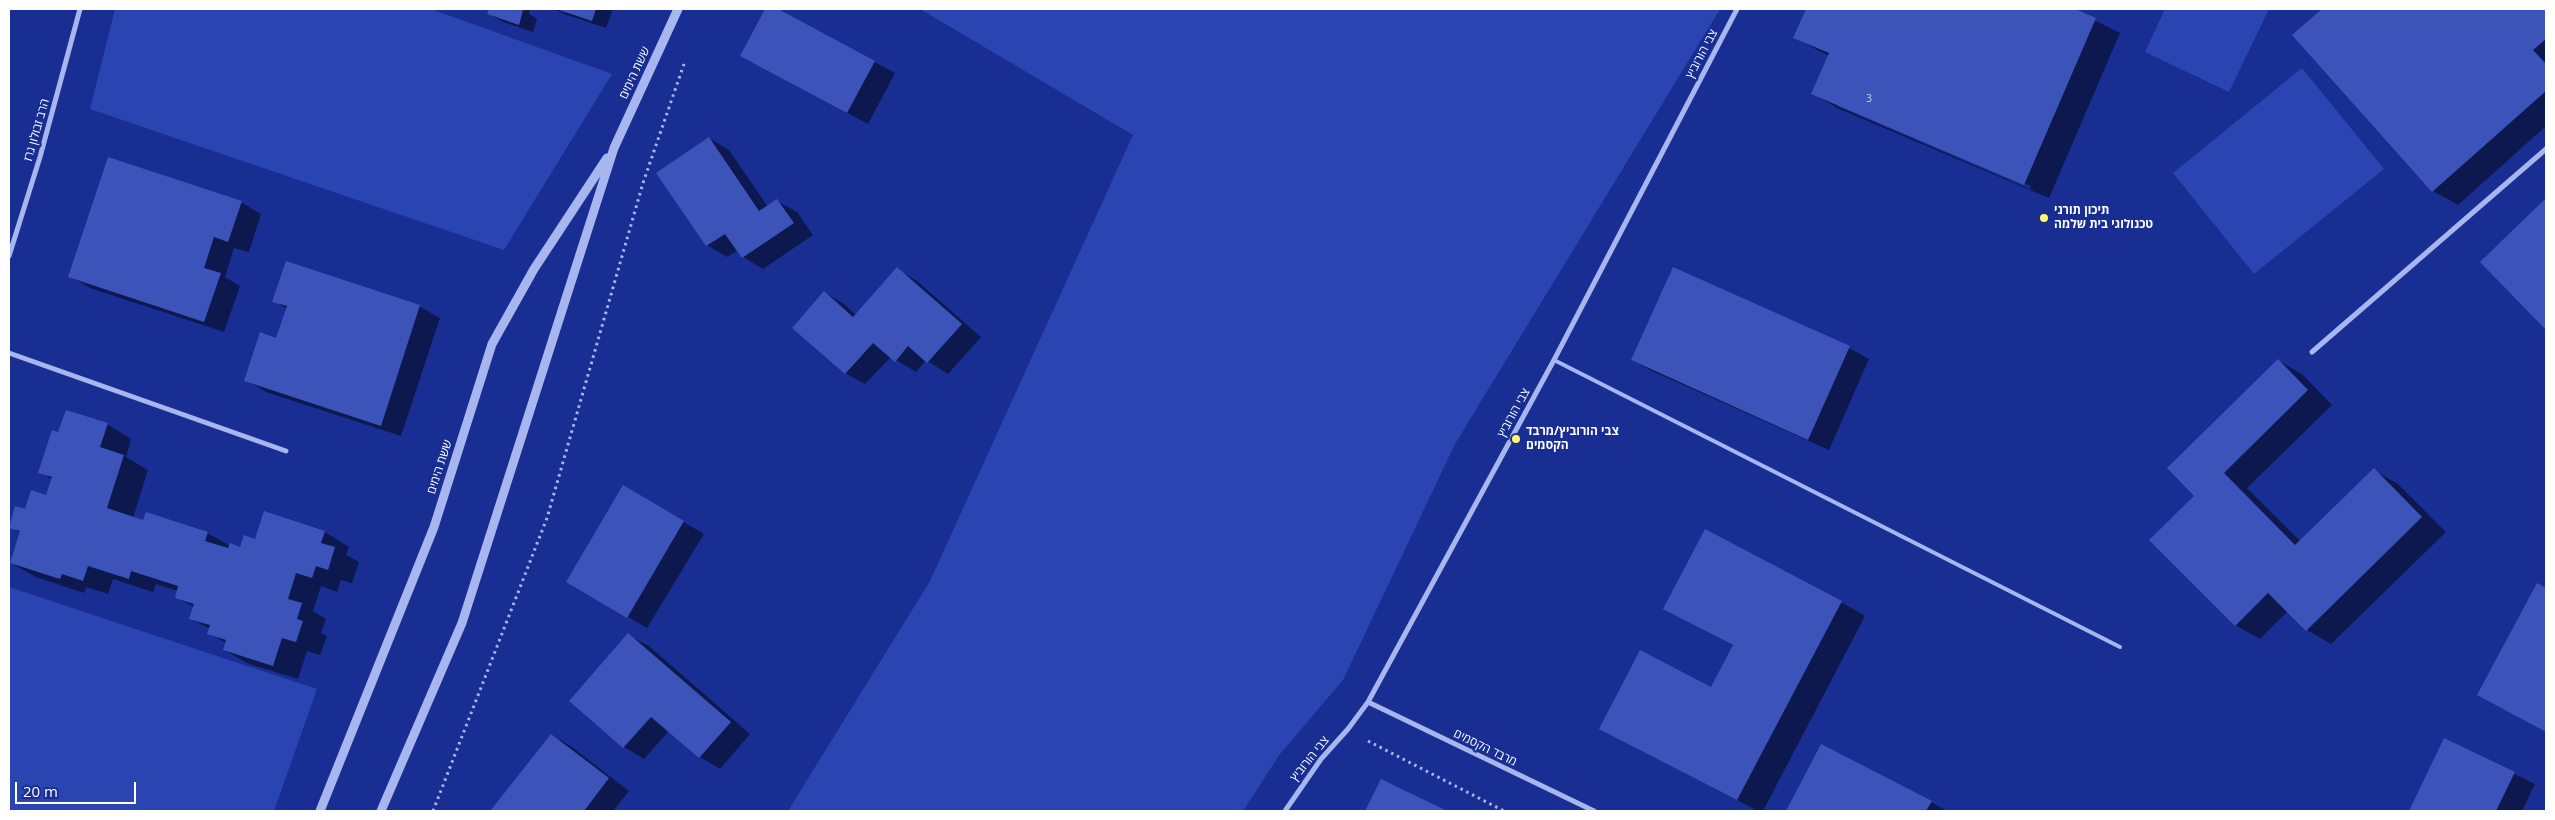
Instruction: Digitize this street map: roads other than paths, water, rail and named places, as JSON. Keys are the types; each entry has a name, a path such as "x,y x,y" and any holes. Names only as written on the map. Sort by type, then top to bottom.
{"street":[{"name":"הרב זבולון גרז","path":"9,256 44,141 80,9"},
{"name":"ששת הימים","path":"381,811 462,624 614,148 678,9"},
{"name":"צבי הורוביץ","path":"1284,811 1321,759 1348,729 1368,702 1554,360 1737,9"},
{"name":"ששת הימים","path":"320,811 434,527 492,344 529,277 614,148"},
{"path":"2312,352 2546,149"},
{"path":"9,353 286,451"},
{"name":"מרבד הקסמים","path":"1368,702 1594,811"}],"lane":[{"path":"1554,360 2120,647"}],"place":[{"name":"תיכון תורני טכנולוגי בית שלמה","path":"2044,218"},
{"name":"צבי הורוביץ/מרבד הקסמים","path":"1516,439"}]}
